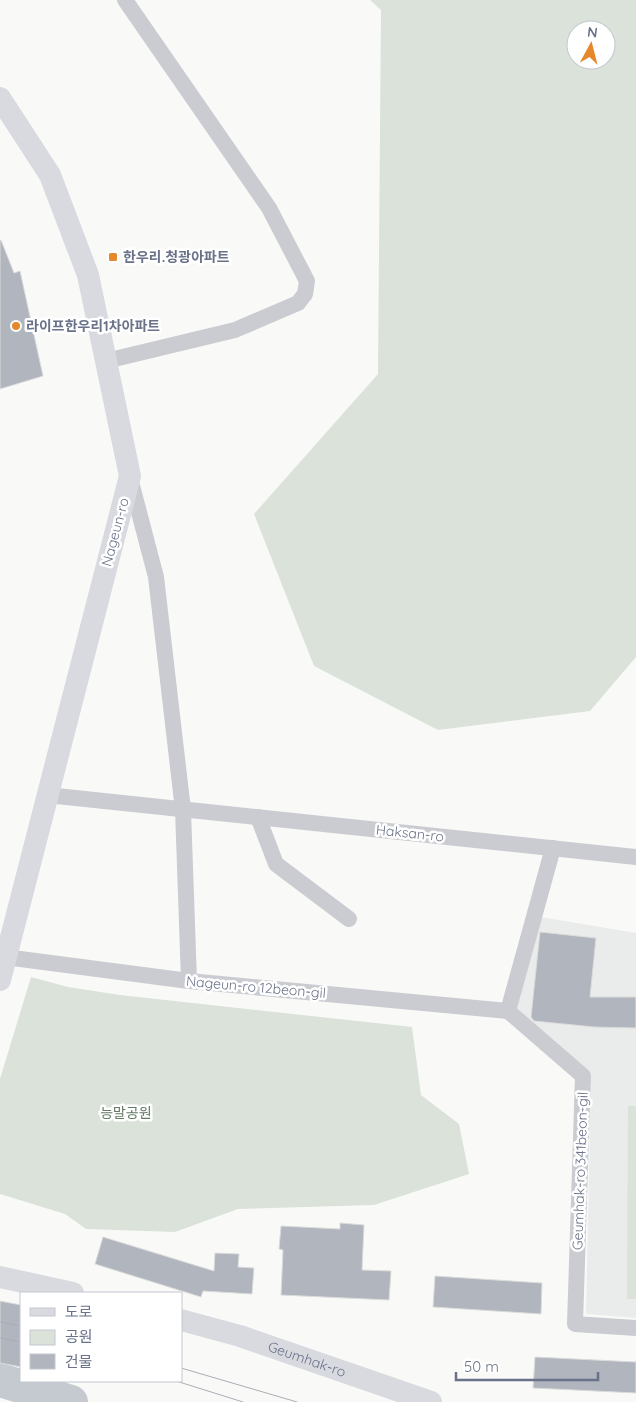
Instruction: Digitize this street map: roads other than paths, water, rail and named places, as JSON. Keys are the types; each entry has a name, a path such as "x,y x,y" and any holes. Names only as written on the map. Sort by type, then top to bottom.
{"main road":[{"name":"Nageun-ro","path":"0,98 50,175 88,275 130,476 0,980"},
{"path":"0,1277 68,1292"},
{"name":"Geumhak-ro","path":"182,1320 240,1336 432,1402"}],"street":[{"path":"106,361 235,330 298,303 305,294 308,281 269,208 125,0"},
{"path":"130,476 156,577 183,810 189,981"},
{"name":"Haksan-ro","path":"47,795 636,856"},
{"path":"258,817 276,864 349,919"},
{"path":"508,1011 553,848"},
{"name":"Nageun-ro 12beon-gil","path":"5,957 189,981 508,1011"},
{"name":"Geumhak-ro 341beon-gil","path":"508,1011 583,1076 575,1324 636,1328"}],"waterway":[{"path":"0,1380 71,1402"}],"tram line":[{"path":"0,1322 20,1326"},
{"path":"0,1338 20,1342"},
{"path":"182,1368 297,1402"},
{"path":"179,1382 243,1402"}],"place":[{"name":"한우리.청광아파트","path":"113,257"},
{"name":"라이프한우리1차아파트","path":"16,326"}],"park label":[{"name":"능말공원","path":"126,1113"}]}
